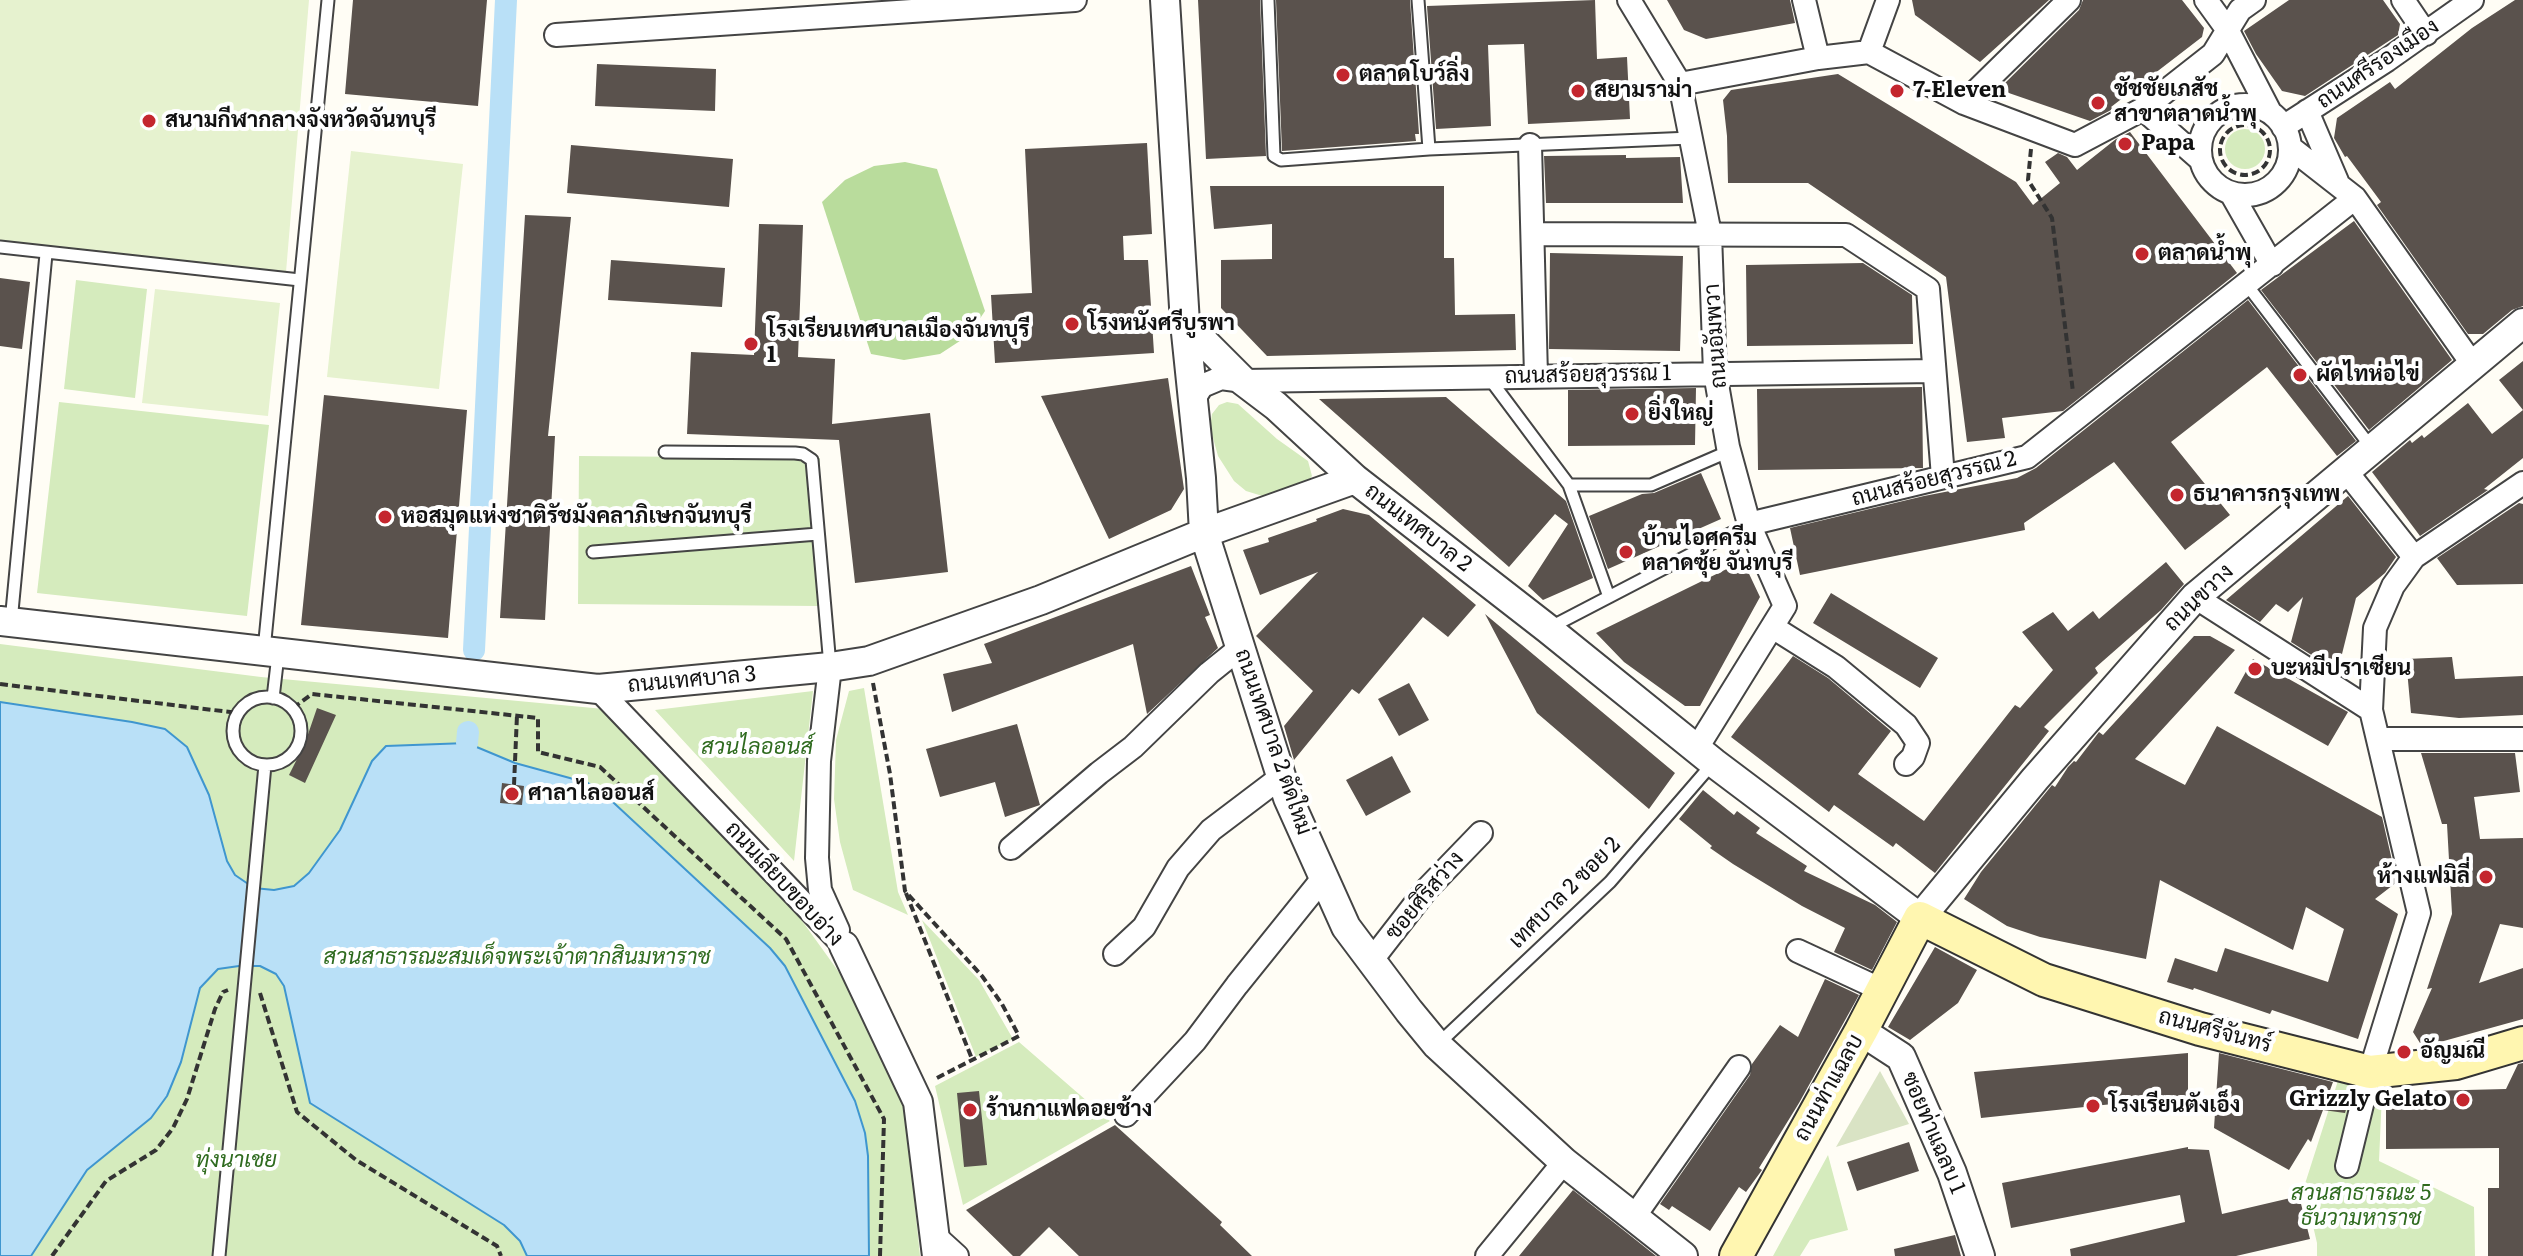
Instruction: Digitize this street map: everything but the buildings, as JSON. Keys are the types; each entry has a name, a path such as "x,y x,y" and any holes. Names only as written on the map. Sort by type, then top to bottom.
{"main road":[{"name":"ถนนท่าแฉลบ","path":"1736,1256 1920,918"},
{"name":"ถนนศรีจันทร์","path":"1920,918 2044,980 2200,1029 2370,1072 2456,1063 2523,1043"}],"street":[{"path":"556,35 1075,0"},
{"path":"1165,0 1185,323"},
{"name":"ถนนอัมพวา","path":"1629,0 1680,84 1710,234 1715,373 1728,447 1749,524 1785,606 1705,756"},
{"path":"1804,0 1818,58"},
{"path":"1869,52 1888,0"},
{"path":"1964,103 2069,0"},
{"path":"2206,0 2227,29 2276,129 2289,162 2274,185 2247,195 2231,193 2217,186 2207,174 2201,160 2205,130 2215,117 2227,109 2257,107 2276,129 2347,192"},
{"path":"1680,84 1818,58 1869,52 1964,103 2075,145 2143,109 2213,54 2240,10 2254,0"},
{"path":"2403,0 2426,34"},
{"name":"ถนนศรีรองเมือง","path":"2276,129 2426,34 2472,0"},
{"path":"2143,109 2201,160"},
{"path":"2307,111 2347,192 2473,365"},
{"path":"1530,145 1536,376"},
{"name":"ถนนสร้อยสุวรรณ 2","path":"1749,524 2027,457 2272,265 2347,192"},
{"path":"2231,193 2272,265"},
{"path":"1533,234 1846,235 1928,289 1943,477"},
{"name":"ถนนเทศบาล 2","path":"1185,323 1243,381 1355,479 1705,756 1920,918"},
{"name":"ถนนเทศบาล 2 ตัดใหม่","path":"1185,323 1204,533 1281,777 1346,927 1437,1045 1564,1162 1683,1256"},
{"name":"ถนนขวาง","path":"1920,918 2035,779 2195,597 2523,323"},
{"name":"ถนนสร้อยสุวรรณ 1","path":"1243,381 1934,371"},
{"path":"1192,402 1202,386 1212,381 1221,378 1243,381"},
{"path":"1310,494 1324,471 1324,460 1318,445"},
{"path":"2346,471 2414,557"},
{"path":"1201,478 1208,492 1223,504 1240,509 1268,510"},
{"name":"ถนนเทศบาล 3","path":"5,622 598,689 830,667 869,661 1041,600 1204,533 1355,479"},
{"path":"2347,1166 2370,1072 2419,913 2371,710 2375,628 2393,586 2414,557 2523,483"},
{"path":"2195,597 2371,710"},
{"path":"1774,628 1836,667 1906,725 1918,743 1913,757 1906,764"},
{"path":"1011,848 1133,747 1209,673 1240,648"},
{"path":"830,667 819,761 817,858 820,890 844,946"},
{"name":"ถนนเลียบขอบอ่าง","path":"598,689 844,946 918,1102 936,1246"},
{"path":"2378,739 2523,739"},
{"path":"1115,954 1144,927 1178,868 1211,830 1281,777"},
{"name":"ซอยศิริสว่าง","path":"1371,961 1426,890 1481,833"},
{"path":"1126,1115 1195,1041 1324,877"},
{"path":"1798,951 1882,990"},
{"name":"ซอยท่าแฉลบ 1","path":"1861,1031 1901,1057 1952,1173 1980,1256"},
{"path":"1634,1217 1739,1067"},
{"path":"1487,1256 1564,1162"},
{"path":"936,1246 957,1256"}],"lane":[{"path":"273,698 271,650 300,280 328,0"},
{"path":"1268,0 1274,156 1281,160 1429,149 1691,138"},
{"path":"1418,0 1429,149"},
{"path":"0,247 300,280"},
{"path":"5,622 46,254"},
{"path":"2247,285 2372,449"},
{"path":"1488,377 1569,485 1609,597"},
{"path":"1569,485 1651,485 1725,453 1728,447"},
{"path":"665,452 803,454 812,460 830,667"},
{"name":"ถนนสร้อยสุวรรณ 2","path":"1548,629 1749,524"},
{"path":"593,552 818,534"},
{"path":"273,698 293,708 301,724 300,742 290,756 265,765 254,763 238,749 232,732 238,713 252,700 273,698"},
{"name":"เทศบาล 2 ซอย 2","path":"1437,1045 1610,882 1705,756"},
{"path":"219,1256 265,765"}],"path":[{"path":"2242,124 2276,129 2269,141 2265,165 2244,175 2228,170 2219,156 2221,139 2233,127 2242,124"},
{"path":"2033,129 2028,180 2052,218 2076,419"},
{"path":"869,661 890,774 905,891 972,1059"},
{"path":"0,684 238,713"},
{"path":"293,708 312,694 538,718 538,752 600,767 786,939 884,1119 880,1256"},
{"path":"514,785 517,715"},
{"path":"905,891 982,976 1019,1036 912,1090"},
{"path":"52,1256 106,1181 156,1150 173,1128 187,1099 223,992 244,983 261,994 297,1112 356,1160 497,1246 501,1256"}],"green space":[{"name":"สนามกีฬากลางจังหวัดจันทบุรี","path":"0,0 309,0 286,272 0,241"},
{"path":"2245,129 2259,135 2265,149 2259,163 2245,169 2231,163 2225,149 2231,135"},
{"path":"351,151 463,164 439,389 327,377"},
{"path":"905,162 937,169 985,311 969,335 940,354 904,360 871,354 822,202 845,180 874,166"},
{"path":"76,280 147,289 135,398 64,389"},
{"path":"155,289 280,303 268,416 142,403"},
{"path":"59,402 269,425 247,616 37,593"},
{"path":"1227,402 1238,404 1277,439 1308,461 1312,476 1303,487 1269,498 1246,491 1234,481 1218,456 1210,427 1212,414 1219,405"},
{"path":"579,456 820,458 818,606 578,604"},
{"name":"สวนสาธารณะสมเด็จพระเจ้าตากสินมหาราช","path":"0,644 261,677 604,709 800,918 841,975 904,1098 920,1256 0,1256"},
{"path":"864,688 898,892 908,915 853,890 840,842 834,799 836,740 849,691"},
{"name":"สวนไลออนส์","path":"813,691 794,861 655,710"},
{"path":"922,920 979,980 1013,1039 976,1057"},
{"path":"1019,1042 1110,1121 963,1205 935,1086"},
{"name":"สวนสาธารณะ 5 ธันวามหาราช","path":"2343,1065 2383,1071 2379,1161 2474,1207 2475,1256 2317,1256 2317,1243 2304,1187"},
{"path":"1880,1071 1909,1124 1836,1147"},
{"path":"1828,1155 1848,1230 1810,1240 1800,1256 1773,1256"}],"water":[{"name":"สวนสาธารณะสมเด็จพระเจ้าตากสินมหาราช","path":"0,702 165,729 187,747 209,795 227,861 235,875 254,888 274,890 294,886 309,873 340,830 372,761 386,746 467,743 515,763 588,783 601,791 770,948 785,966 855,1101 865,1133 869,1256 527,1256 520,1241 504,1225 310,1103 284,986 276,974 260,966 239,966 218,969 200,988 181,1062 167,1096 151,1118 87,1170 31,1256 0,1256"}],"waterway":[{"path":"474,650 506,0"},
{"path":"467,743 468,732"}],"place":[{"name":"ตลาดโบว์ลิ่ง","path":"1343,75"},
{"name":"สยามราม่า","path":"1578,91"},
{"name":"7-Eleven","path":"1897,91"},
{"name":"ชัชชัยเภสัช สาขาตลาดน้ำพุ","path":"2098,103"},
{"name":"สนามกีฬากลางจังหวัดจันทบุรี","path":"149,121"},
{"name":"Papa","path":"2125,144"},
{"name":"ตลาดน้ำพุ","path":"2142,254"},
{"name":"โรงหนังศรีบูรพา","path":"1072,324"},
{"name":"โรงเรียนเทศบาลเมืองจันทบุรี 1","path":"751,344"},
{"name":"ผัดไทห่อไข่","path":"2300,375"},
{"name":"ยิ่งใหญ่","path":"1632,414"},
{"name":"ธนาคารกรุงเทพ","path":"2177,495"},
{"name":"หอสมุดแห่งชาติรัชมังคลาภิเษกจันทบุรี","path":"385,517"},
{"name":"บ้านไอศครีม ตลาดซุ้ย จันทบุรี","path":"1626,552"},
{"name":"บะหมีปราเซียน","path":"2255,669"},
{"name":"ศาลาไลออนส์","path":"512,794"},
{"name":"ห้างแฟมิลี่","path":"2486,877"},
{"name":"อัญมณี","path":"2404,1052"},
{"name":"Grizzly Gelato","path":"2463,1100"},
{"name":"โรงเรียนตังเอ็ง","path":"2093,1106"},
{"name":"ร้านกาแฟดอยช้าง","path":"970,1110"}],"park label":[{"name":"ทุ่งนาเชย","path":"236,1161"}]}
